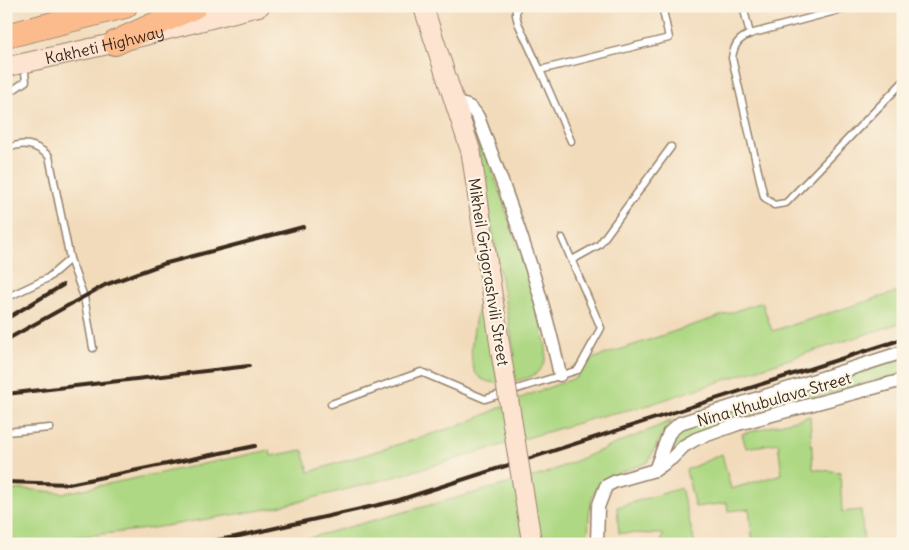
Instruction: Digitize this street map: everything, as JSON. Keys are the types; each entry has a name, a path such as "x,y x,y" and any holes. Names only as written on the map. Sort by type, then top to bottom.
{"highway":[{"name":"Kakheti Highway","path":"6,36 125,6"},
{"path":"115,43 196,6"}],"street":[{"name":"Kakheti Highway","path":"15,65 115,43 260,6"},
{"name":"Mikheil Grigorashvili Street","path":"424,6 471,152 532,544"},
{"path":"456,104 465,104 474,109 478,117 536,283 555,349 560,375"},
{"path":"655,470 669,433 680,423 903,352"},
{"name":"Nina Khubulava Street","path":"597,544 598,507 606,486 616,481 655,470 672,458 684,446 696,439 738,424 903,380"}],"lane":[{"path":"516,6 518,23 570,141"},
{"path":"540,70 669,38 662,6"},
{"path":"743,6 750,34"},
{"path":"854,6 750,34 740,39 734,48 732,58 764,197 774,205 786,203 903,82"},
{"path":"6,95 26,81 15,65"},
{"path":"6,149 15,145 37,145 49,156 70,259 84,297 93,348"},
{"path":"572,260 598,245 672,147"},
{"path":"331,404 421,372 484,400 578,370 601,328 562,238"},
{"path":"6,289 9,296 48,278 70,259"},
{"path":"6,432 50,428"}],"green space":[{"path":"473,124 477,125 529,278 538,308 546,348 545,361 536,373 530,377 506,382 490,382 479,377 473,367 471,355 478,304 483,303 493,358 515,356"},
{"path":"903,290 903,322 642,407 605,415 394,477 274,508 147,529 6,544 6,491 24,489 65,493 270,450 271,456 303,450 309,472 464,424 528,395 578,377 574,365 762,302 772,331"},
{"path":"903,356 903,373 726,421 694,436 666,455 670,444 676,436 692,424"},
{"path":"810,416 813,469 840,472 842,512 861,510 864,544 828,544 826,536 798,544 753,544 749,509 728,511 727,503 695,507 686,470 722,454 731,489 782,474 778,443 746,448 742,434"},
{"path":"673,420 661,436 648,462 607,478 598,486 590,506 588,544 543,544 542,538 524,544 286,544 544,474"},
{"path":"681,488 695,544 661,544 663,534 619,533 617,507"}],"railway":[{"path":"6,340 105,285 163,264 303,227"},
{"path":"6,319 63,285"},
{"path":"193,544 235,537 396,501 903,339"},
{"path":"6,394 249,366"},
{"path":"6,482 69,484 255,446"}]}
